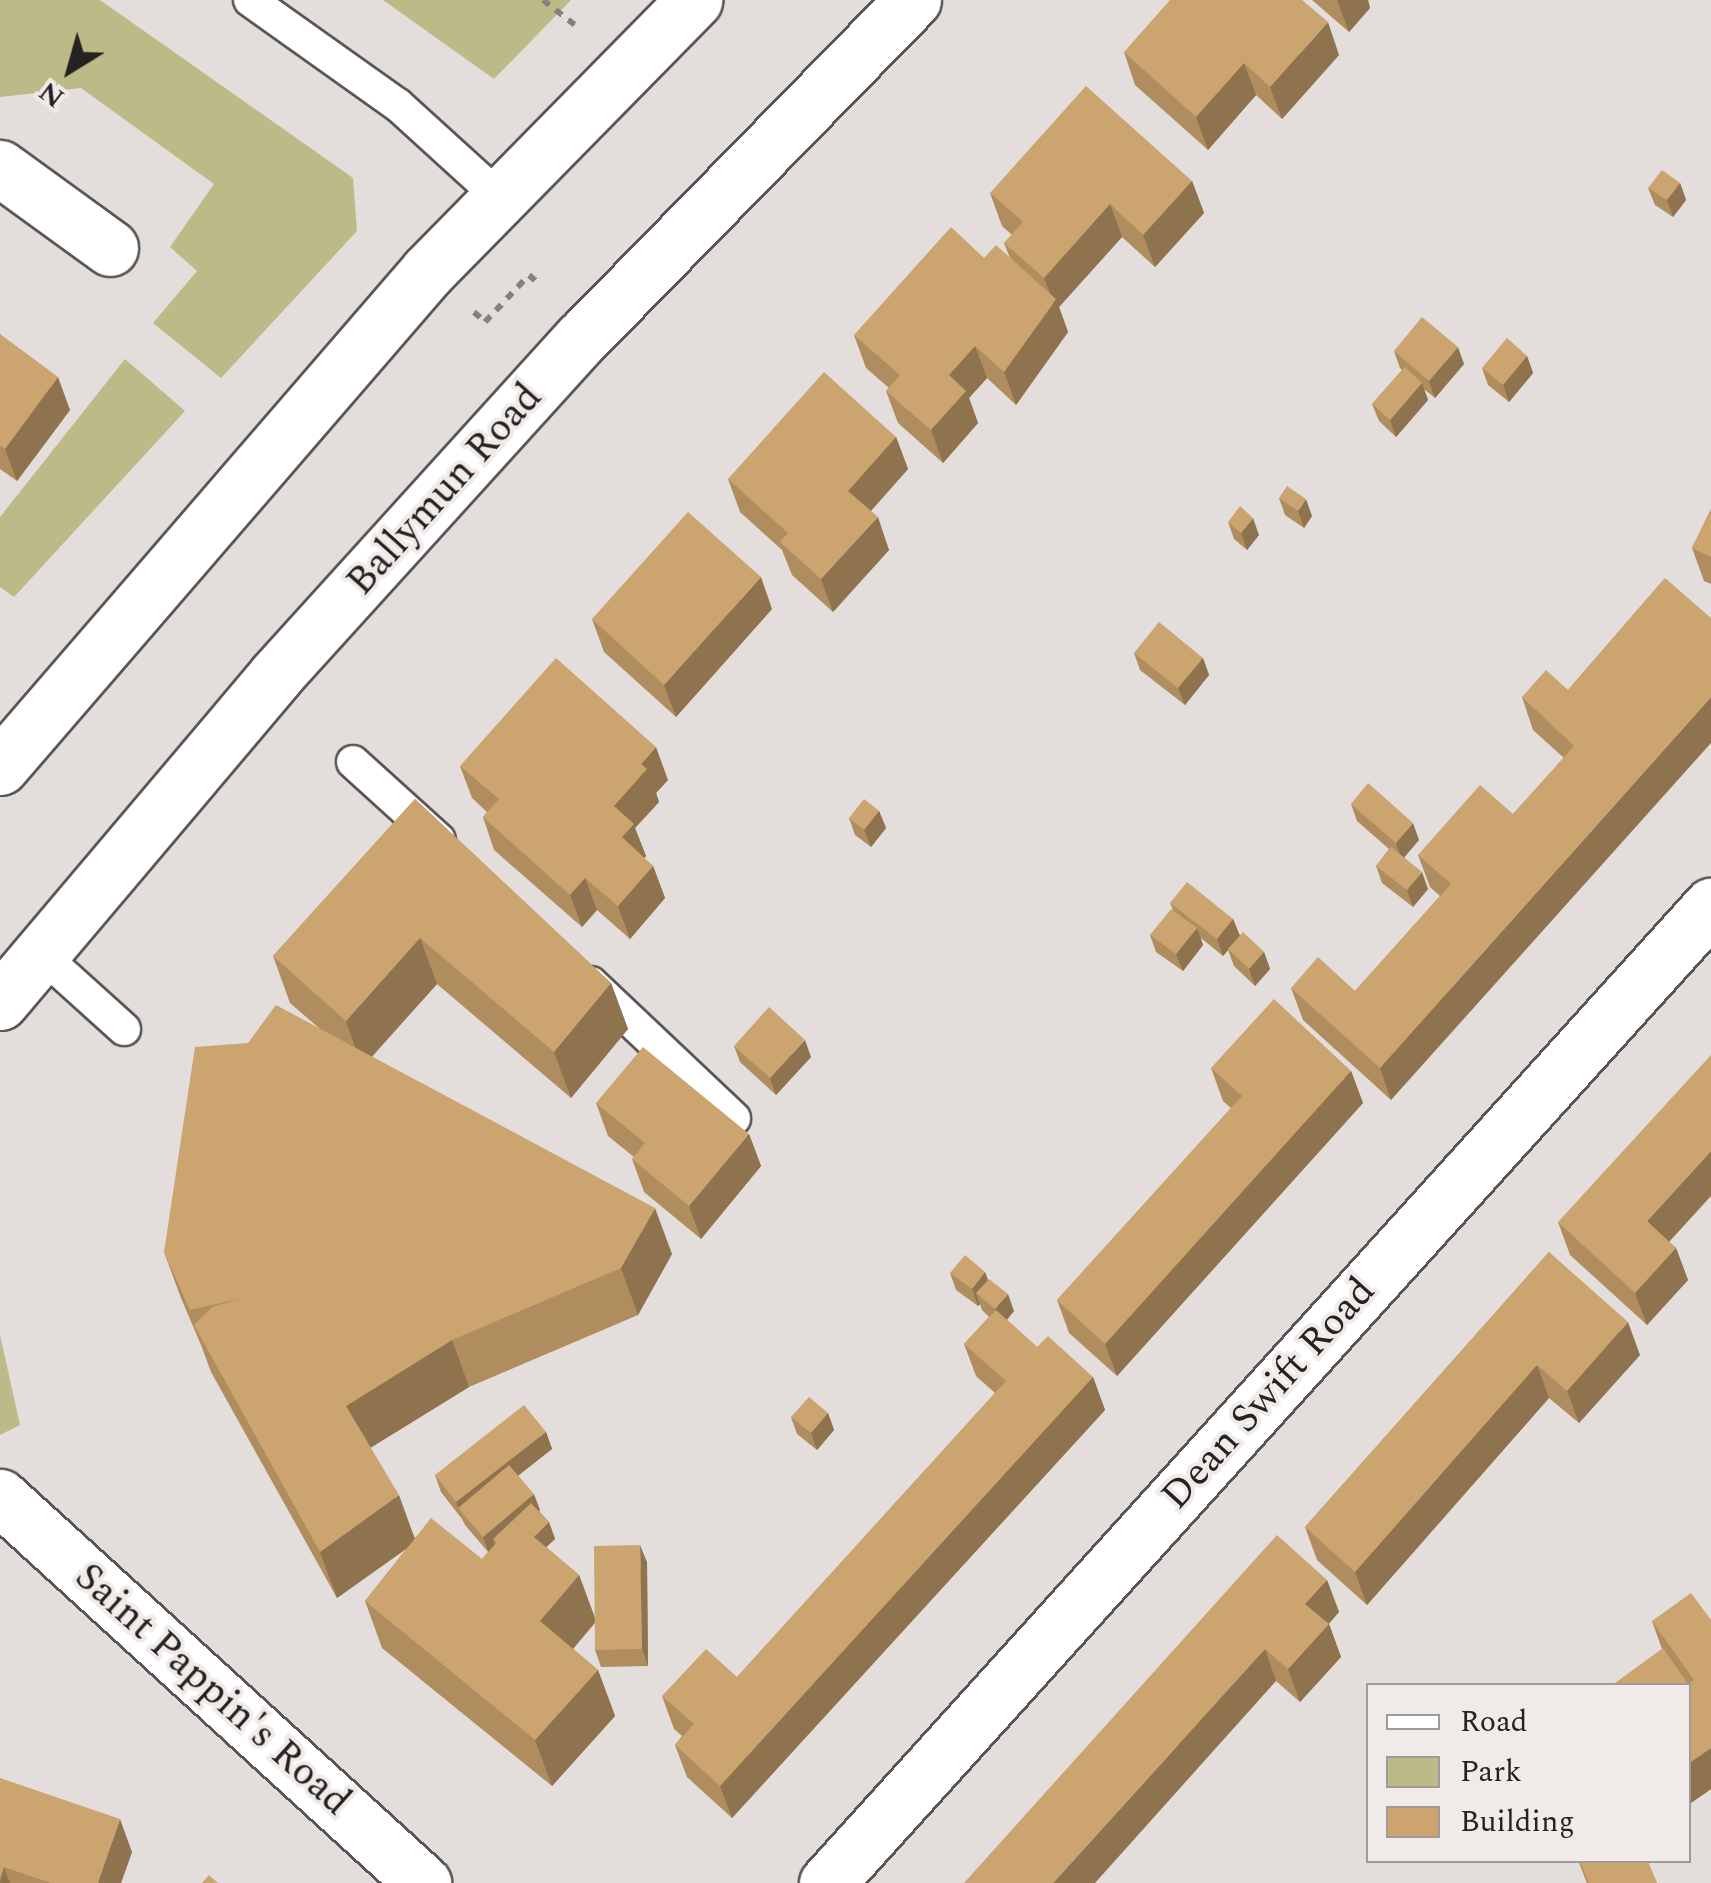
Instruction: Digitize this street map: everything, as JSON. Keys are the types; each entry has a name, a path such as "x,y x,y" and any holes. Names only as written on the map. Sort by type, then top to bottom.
{"main road":[{"path":"0,767 498,196 694,0"},
{"name":"Ballymun Road","path":"0,1002 276,675 591,328 914,0"},
{"path":"0,168 110,248"},
{"name":"Dean Swift Road","path":"827,1883 1711,906"},
{"name":"Saint Pappin's Road","path":"0,1497 423,1883"}],"lane":[{"path":"250,0 398,105 498,196"},
{"path":"353,762 460,859"},
{"path":"41,954 124,1029"},
{"path":"561,955 734,1118"}],"path":[{"path":"542,0 575,25"},
{"path":"470,308 485,322 529,276 540,285"}],"green space":[{"path":"0,0 100,0 353,178 357,231 221,378 153,323 197,271 170,247 214,184 81,88 0,97"},
{"path":"383,0 571,0 494,79"},
{"path":"125,359 185,411 14,597 0,587 0,517"},
{"path":"0,1335 20,1425 0,1435"}],"building":[{"path":"1170,0 1302,0 1328,22 1270,87 1244,63 1196,117 1124,52"},
{"path":"1086,86 1192,181 1143,235 1110,204 1044,278 1004,243 1023,222 990,193"},
{"path":"1662,170 1680,183 1667,200 1648,188"},
{"path":"951,227 984,258 996,245 1056,299 1004,372 975,346 949,375 966,391 931,430 886,391 900,375 854,335"},
{"path":"1422,317 1458,347 1429,381 1394,351"},
{"path":"0,334 58,377 5,449 0,445"},
{"path":"1507,338 1527,356 1503,385 1482,368"},
{"path":"1405,367 1422,383 1390,420 1372,404"},
{"path":"824,372 896,437 848,491 878,517 821,579 780,542 788,533 728,479"},
{"path":"1287,486 1306,499 1298,511 1279,498"},
{"path":"1240,506 1253,518 1241,533 1228,522"},
{"path":"1711,509 1711,557 1692,548"},
{"path":"688,512 761,577 664,685 592,619"},
{"path":"1665,578 1711,618 1711,697 1380,1068 1291,988 1318,957 1355,991 1451,884 1418,855 1480,785 1513,814 1574,746 1522,697 1546,670 1568,690"},
{"path":"1159,622 1203,658 1178,688 1134,653"},
{"path":"556,658 656,747 641,764 647,769 614,806 634,824 622,837 653,866 618,906 585,878 570,895 483,817 499,799 460,766"},
{"path":"1368,783 1413,823 1396,843 1351,804"},
{"path":"415,799 611,983 554,1052 420,938 346,1021 273,956"},
{"path":"864,799 879,811 864,830 849,818"},
{"path":"1391,847 1422,872 1407,890 1376,866"},
{"path":"1187,882 1233,919 1217,939 1170,903"},
{"path":"1171,909 1197,928 1176,954 1150,935"},
{"path":"1243,932 1264,952 1249,969 1228,949"},
{"path":"1274,999 1351,1071 1105,1344 1057,1300 1242,1096 1211,1068"},
{"path":"276,1005 655,1208 621,1268 452,1340 346,1406 399,1495 320,1552 194,1325 212,1307 243,1298 190,1310 164,1252 195,1047 248,1043"},
{"path":"769,1007 805,1040 770,1078 734,1046"},
{"path":"643,1047 749,1134 689,1206 632,1159 645,1143 596,1103"},
{"path":"1711,1055 1711,1151 1647,1221 1676,1248 1635,1293 1558,1222"},
{"path":"1549,1252 1628,1322 1567,1391 1537,1365 1355,1572 1305,1527"},
{"path":"965,1255 985,1272 972,1289 950,1273"},
{"path":"989,1279 1008,1294 995,1309 976,1293"},
{"path":"996,1310 1037,1347 1048,1336 1093,1377 720,1786 675,1745 694,1724 662,1696 706,1649 737,1677 1006,1381 964,1344"},
{"path":"809,1397 828,1413 811,1433 791,1417"},
{"path":"524,1405 546,1432 456,1502 435,1475"},
{"path":"509,1465 534,1494 483,1537 458,1508"},
{"path":"531,1503 549,1522 534,1537 515,1521 497,1543 493,1539"},
{"path":"431,1518 482,1559 515,1521 579,1575 540,1621 598,1670 535,1740 365,1601"},
{"path":"1277,1535 1327,1580 1305,1604 1329,1624 1288,1669 1265,1649 1053,1883 964,1883"},
{"path":"640,1545 642,1649 595,1650 594,1546"},
{"path":"1691,1593 1711,1620 1711,1748 1691,1762 1690,1683 1694,1680 1652,1621"},
{"path":"1663,1648 1687,1683 1615,1683"},
{"path":"0,1778 120,1819 98,1883 51,1883 4,1867 0,1878"},
{"path":"1580,1863 1648,1863 1657,1883 1589,1883"},
{"path":"209,1875 218,1883 202,1883"}]}
